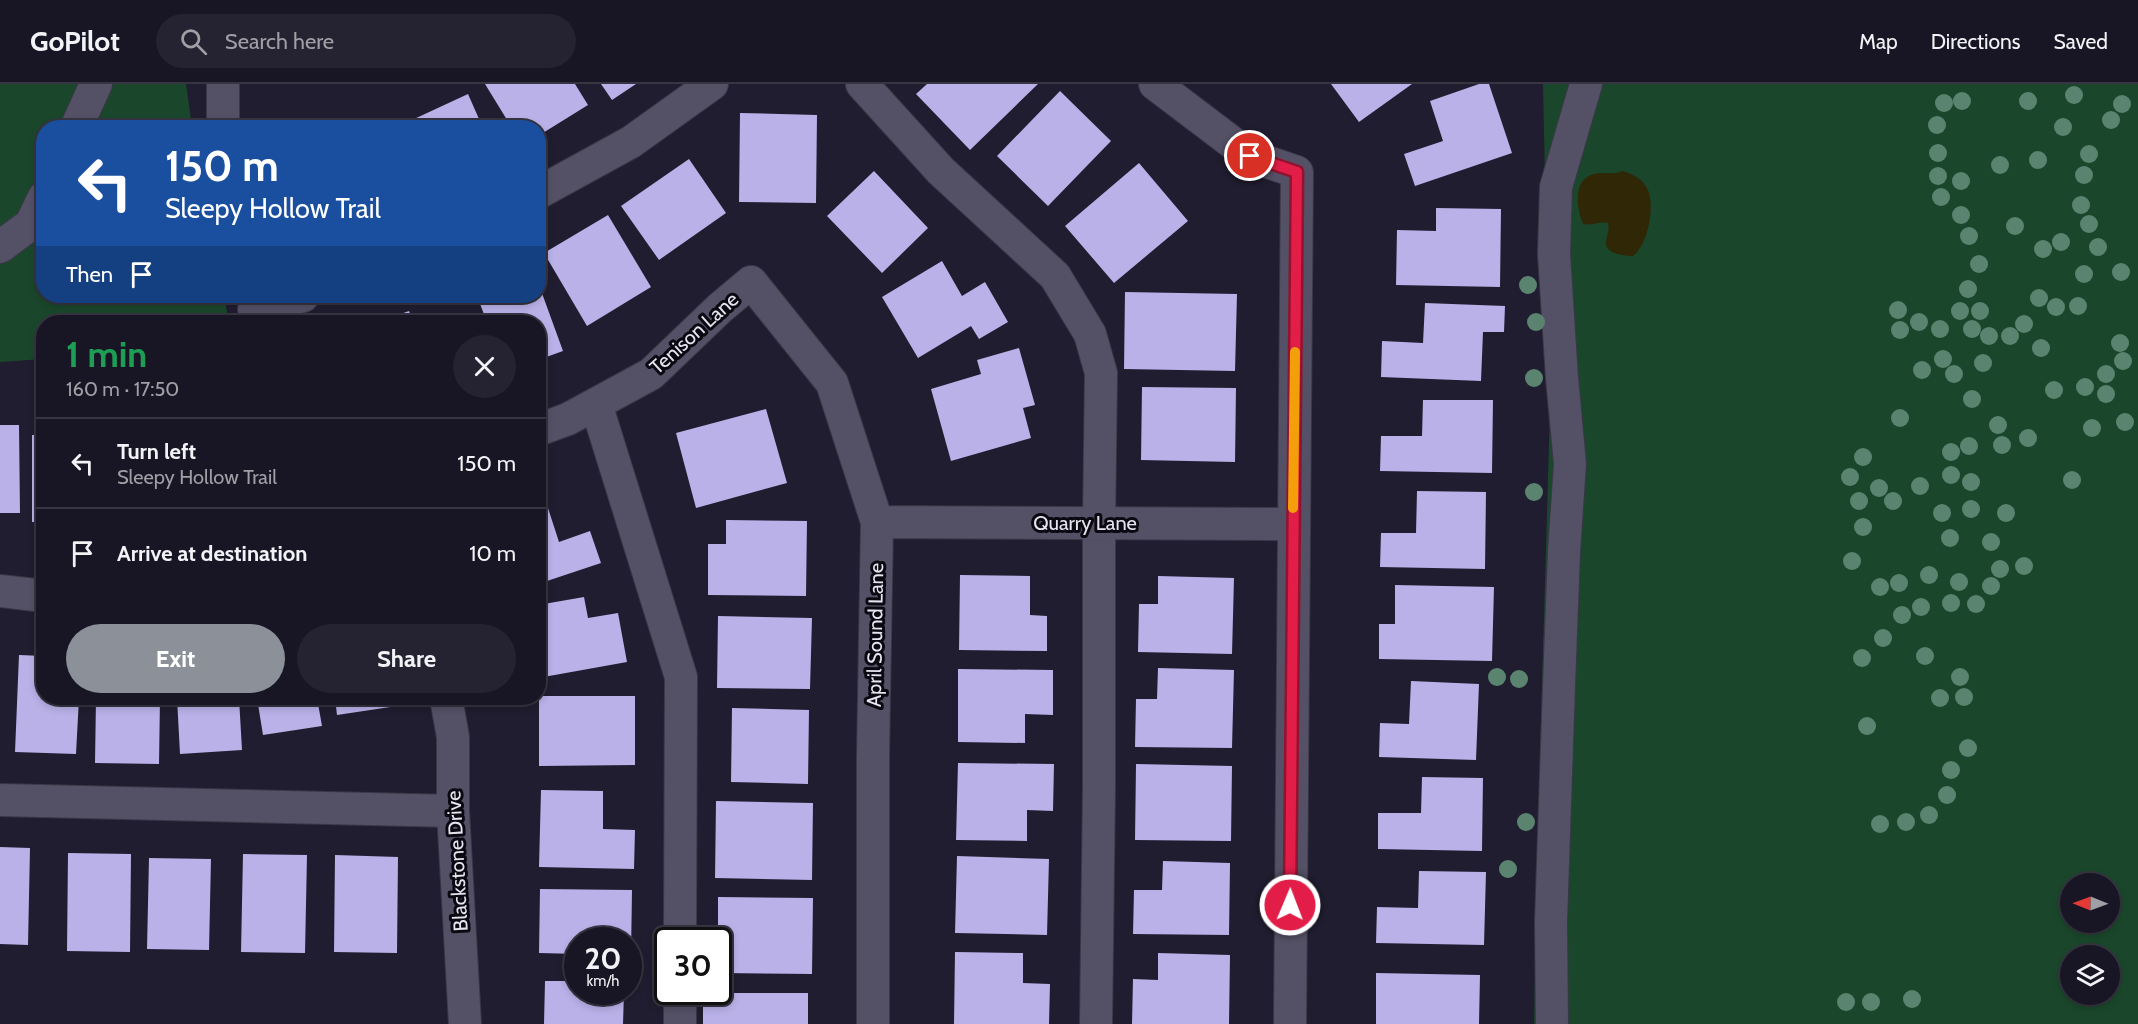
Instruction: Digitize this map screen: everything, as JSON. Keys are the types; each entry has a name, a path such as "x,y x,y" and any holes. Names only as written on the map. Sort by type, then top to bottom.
{"street":[{"path":"80,120 96,84"},
{"path":"223,84 223,120"},
{"path":"546,189 631,142 712,84"},
{"path":"862,84 940,171 1055,276 1090,334 1101,374 1100,787 1096,1024"},
{"path":"1155,84 1250,156 1297,172 1290,1024"},
{"path":"1552,1024 1551,922 1564,552 1570,464 1554,254 1556,187 1586,84"},
{"path":"0,248 31,224 36,214"},
{"name":"Tenison Lane","path":"546,427 568,419 651,374 720,308 751,282"},
{"name":"April Sound Lane","path":"751,282 832,382 877,522 873,757 873,1024"},
{"path":"255,309 277,303"},
{"path":"596,404 681,677 680,927"},
{"name":"Quarry Lane","path":"877,522 1293,524"},
{"path":"0,591 36,595"},
{"name":"Blackstone Drive","path":"447,705 453,737 453,811 465,1024"},
{"path":"0,800 453,811"},
{"path":"680,1005 680,1024"}],"green space":[{"path":"0,84 186,84 191,120 36,120 36,303 225,303 228,315 36,315 36,359 0,362"},
{"path":"1543,84 2138,84 2138,1024 1534,1024 1550,408"}],"sand":[{"path":"1622,171 1641,180 1650,197 1649,225 1643,243 1633,256 1621,255 1610,250 1606,244 1608,223 1583,224 1579,211 1579,188 1587,177 1597,173"}],"building":[{"path":"485,84 575,84 588,105 546,131 546,120 507,120"},
{"path":"601,84 636,84 612,100"},
{"path":"927,84 1038,84 970,150 916,94"},
{"path":"1331,84 1412,84 1359,122"},
{"path":"1479,84 1489,84 1512,153 1415,186 1404,154 1443,141 1430,101"},
{"path":"1060,91 1111,141 1048,206 997,156"},
{"path":"468,94 479,120 412,120"},
{"path":"740,113 817,115 816,203 739,202"},
{"path":"689,159 726,213 659,260 621,206"},
{"path":"1139,163 1188,221 1114,283 1065,226"},
{"path":"874,171 928,228 882,273 827,216"},
{"path":"1436,208 1501,209 1500,287 1396,285 1397,230 1436,231"},
{"path":"608,215 651,287 587,326 546,256 546,252"},
{"path":"942,261 962,296 985,282 1008,322 979,339 971,326 918,358 882,297"},
{"path":"1125,292 1237,294 1235,371 1124,369"},
{"path":"480,303 546,303 563,351 546,357 546,315 484,315"},
{"path":"1425,303 1505,306 1504,332 1483,332 1481,381 1381,377 1382,341 1423,343"},
{"path":"409,311 410,315 398,315"},
{"path":"1019,348 1035,405 1023,408 1031,438 951,461 931,389 981,374 977,360"},
{"path":"1142,387 1236,388 1235,462 1141,460"},
{"path":"1423,400 1493,400 1492,473 1380,471 1381,436 1422,436"},
{"path":"766,409 787,483 696,508 676,433"},
{"path":"0,425 19,425 20,513 0,513"},
{"path":"32,435 36,435 36,522 32,522"},
{"path":"1417,491 1486,492 1485,569 1380,567 1381,533 1416,533"},
{"path":"546,505 559,542 590,531 601,563 546,581"},
{"path":"726,520 807,521 806,596 708,595 708,544 726,544"},
{"path":"960,575 1030,576 1030,615 1047,616 1047,651 959,650"},
{"path":"1158,576 1234,578 1232,654 1138,652 1139,604 1158,604"},
{"path":"1395,585 1494,587 1492,661 1379,659 1379,624 1395,624"},
{"path":"584,597 588,618 618,613 627,662 546,677 546,604"},
{"path":"718,616 812,618 810,689 717,688"},
{"path":"19,655 36,656 36,705 79,705 76,754 15,752"},
{"path":"1158,668 1234,670 1232,748 1135,747 1136,699 1157,699"},
{"path":"958,669 1053,670 1053,715 1025,714 1025,743 958,742"},
{"path":"1411,681 1479,684 1476,760 1379,757 1380,723 1409,724"},
{"path":"546,696 635,696 635,765 539,766 539,705 546,705"},
{"path":"96,705 160,705 159,764 95,763"},
{"path":"177,705 239,705 242,750 180,754"},
{"path":"258,705 318,705 322,726 263,735"},
{"path":"336,705 397,705 397,706 337,715"},
{"path":"732,708 809,710 808,784 731,782"},
{"path":"958,763 1054,764 1053,811 1027,810 1027,841 956,840"},
{"path":"1136,764 1232,766 1231,841 1135,840"},
{"path":"1422,777 1483,778 1482,851 1378,849 1378,813 1421,813"},
{"path":"541,790 603,791 603,829 635,830 634,869 539,867"},
{"path":"716,801 813,803 812,880 715,878"},
{"path":"0,847 30,848 28,945 0,944"},
{"path":"68,853 131,854 130,952 67,951"},
{"path":"243,854 307,855 305,953 241,952"},
{"path":"335,855 398,857 397,953 334,952"},
{"path":"957,856 1049,859 1047,935 955,933"},
{"path":"149,858 211,859 209,950 147,949"},
{"path":"1163,861 1230,863 1229,935 1133,934 1134,890 1162,890"},
{"path":"1419,871 1486,872 1484,945 1376,943 1377,907 1418,908"},
{"path":"540,889 632,890 631,927 564,927 564,954 539,953"},
{"path":"718,897 813,898 812,974 732,973 732,927 718,927"},
{"path":"955,952 1023,953 1023,983 1050,984 1049,1024 954,1024"},
{"path":"1158,953 1230,955 1229,1024 1132,1024 1133,979 1158,980"},
{"path":"1376,973 1480,975 1479,1024 1376,1024"},
{"path":"545,981 564,981 564,1005 624,1005 623,1024 544,1024"},
{"path":"732,993 808,993 808,1024 703,1024 703,1005 732,1005"}],"slow traffic":[{"path":"1293,508 1295,352"}],"route":[{"path":"1250,156 1297,172 1290,905"}]}
